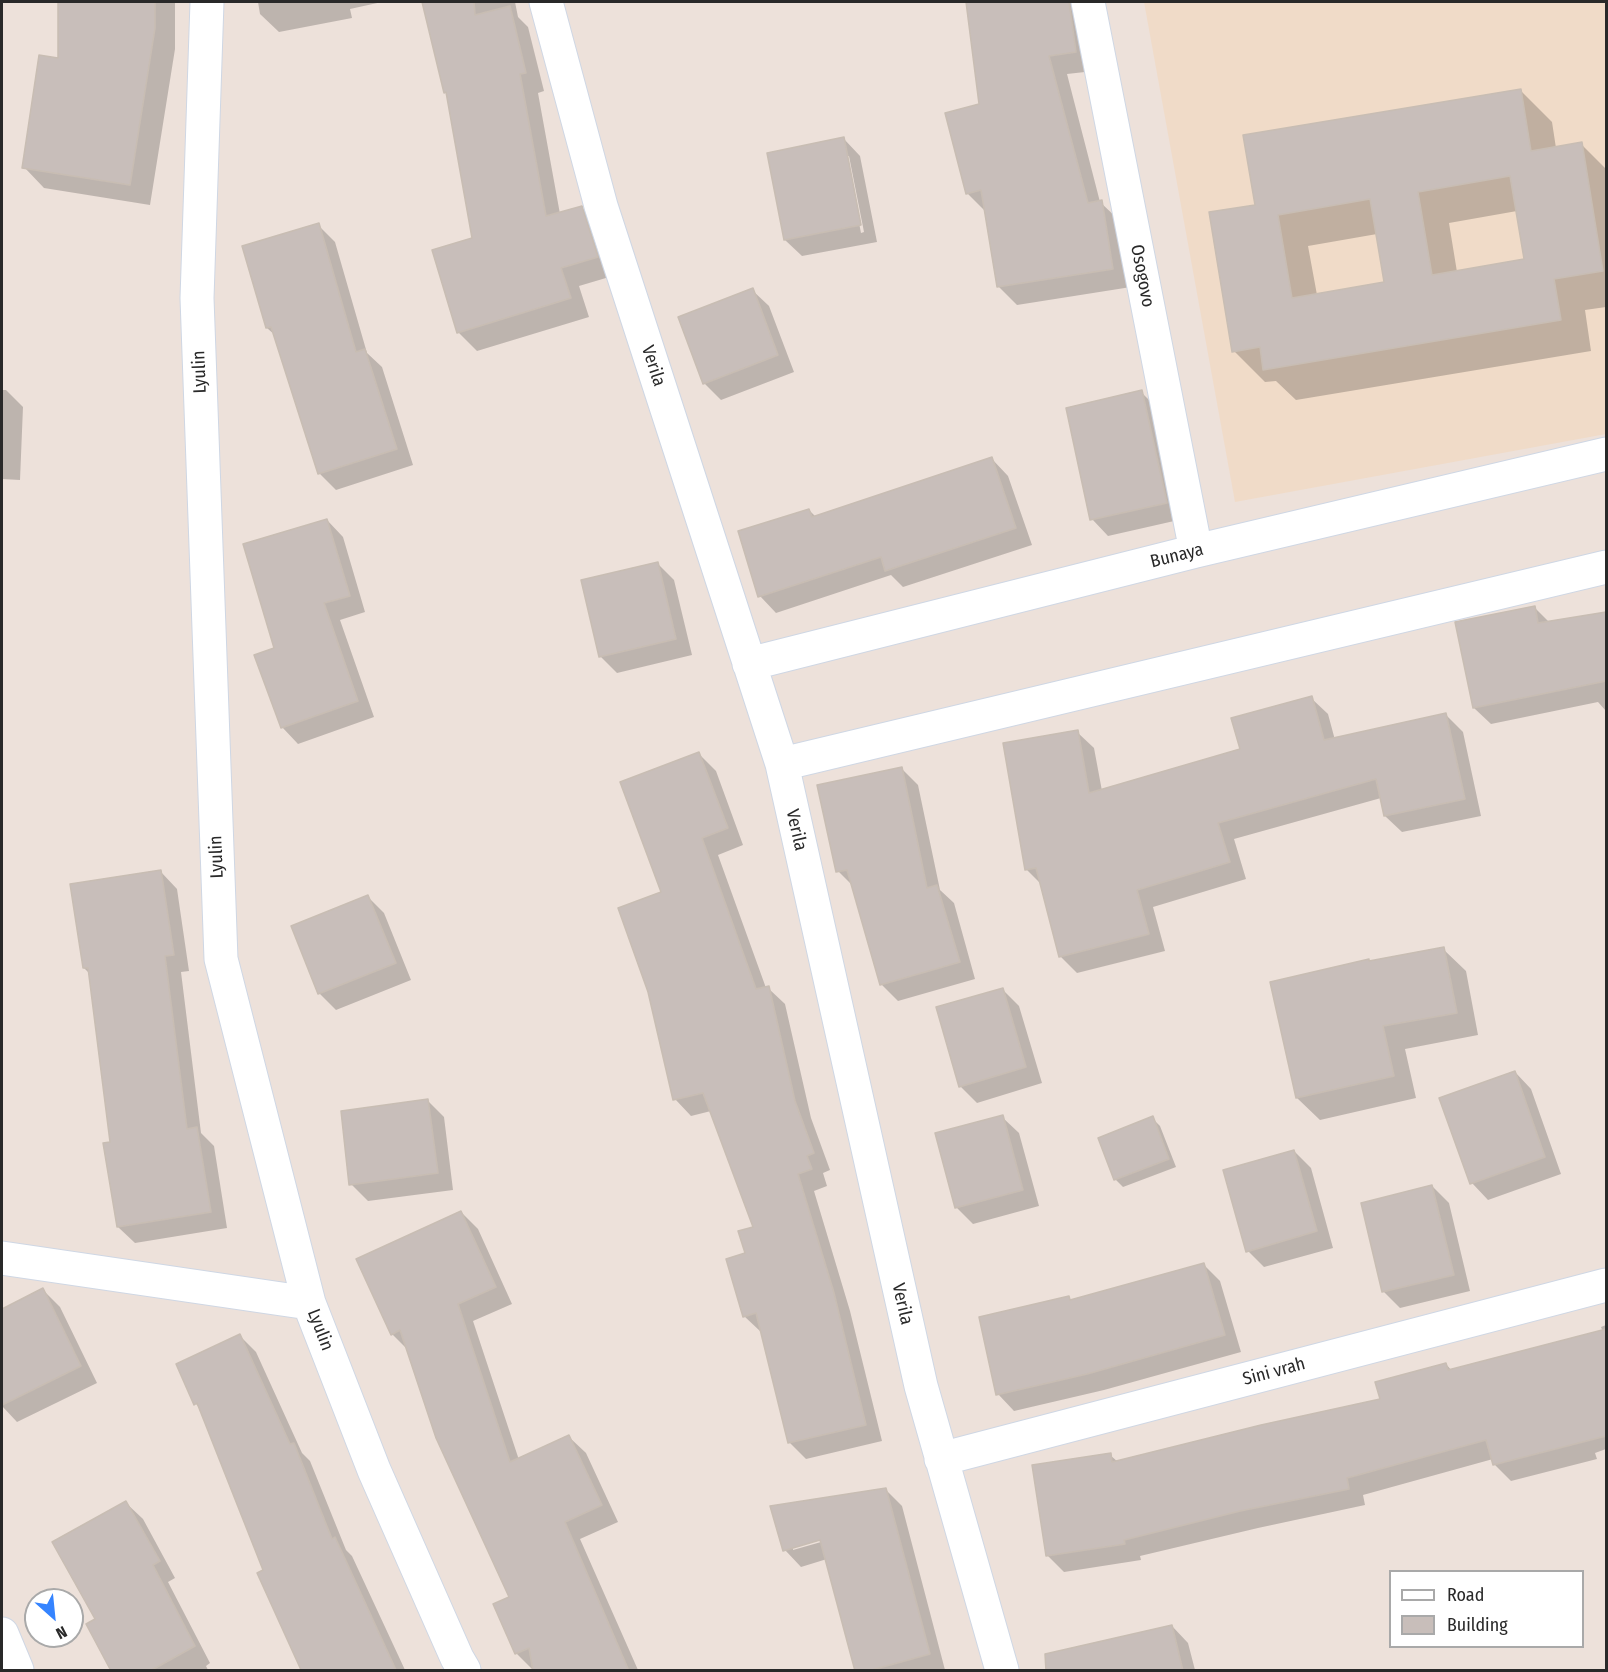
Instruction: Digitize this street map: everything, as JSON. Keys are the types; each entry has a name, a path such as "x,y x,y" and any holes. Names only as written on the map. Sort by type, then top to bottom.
{"street":[{"name":"Lyulin","path":"207,2 197,298 221,959 309,1303 374,1470 464,1671"},
{"name":"Verila","path":"546,2 601,206 782,764 918,1374 1002,1671"},
{"name":"Osogovo","path":"1089,2 1196,551"},
{"name":"Bunaya","path":"749,664 1196,551 1606,454"},
{"path":"782,764 1606,567"},
{"path":"2,1258 309,1303"},
{"name":"Sini vrah","path":"941,1458 1606,1285"},
{"path":"2,1634 17,1671"}],"shaded area":[{"path":"1144,2 1606,2 1606,434 1235,502"}],"building":[{"path":"58,2 155,2 155,28 130,185 22,168 39,55 58,58"},
{"path":"422,2 474,2 475,15 510,6 526,73 520,74 546,216 582,206 598,257 561,268 571,298 457,333 432,250 472,238 446,92 444,93"},
{"path":"966,2 1069,2 1076,52 1049,56 1088,203 1102,200 1113,269 997,287 981,190 966,194 945,113 979,104"},
{"path":"1521,89 1531,151 1582,142 1603,271 1554,279 1561,320 1263,370 1260,347 1232,352 1209,212 1255,205 1243,135","holes":["1510,176 1524,259 1432,275 1418,192","1370,199 1384,282 1292,298 1278,215"]},
{"path":"844,137 861,225 784,240 767,153"},
{"path":"319,223 356,352 365,349 397,449 318,474 271,327 266,328 242,246"},
{"path":"753,288 778,355 703,384 678,317"},
{"path":"1142,390 1167,503 1090,520 1066,408"},
{"path":"992,457 1016,528 885,571 881,557 758,597 738,531 809,509 812,517"},
{"path":"327,519 350,596 324,603 358,701 281,728 254,655 274,648 243,544"},
{"path":"658,562 676,639 599,657 581,580"},
{"path":"1535,606 1538,623 1606,612 1606,681 1473,708 1455,622"},
{"path":"1312,696 1324,740 1446,713 1465,799 1384,816 1376,779 1218,823 1230,862 1137,890 1149,934 1059,957 1036,868 1025,870 1003,743 1078,730 1089,793 1240,749 1231,718"},
{"path":"699,752 728,828 702,838 756,989 769,986 795,1101 814,1153 807,1156 812,1169 798,1174 834,1293 866,1425 788,1443 756,1313 743,1317 726,1259 745,1253 738,1231 753,1227 703,1093 673,1100 648,992 618,908 661,892 620,782"},
{"path":"902,767 927,888 937,885 960,962 880,985 847,870 836,872 817,785"},
{"path":"161,870 174,955 165,956 187,1129 197,1127 211,1212 117,1227 103,1143 110,1142 88,968 83,968 70,884"},
{"path":"368,895 396,963 318,994 291,926"},
{"path":"1444,947 1457,1013 1383,1026 1394,1076 1296,1098 1270,982 1369,959 1369,961"},
{"path":"1003,988 1026,1067 959,1087 936,1007"},
{"path":"1515,1071 1545,1157 1470,1184 1439,1098"},
{"path":"428,1099 438,1173 349,1185 341,1111"},
{"path":"1003,1115 1023,1190 955,1208 935,1133"},
{"path":"1153,1116 1169,1159 1114,1180 1098,1138"},
{"path":"1294,1150 1317,1231 1246,1252 1223,1170"},
{"path":"1432,1185 1454,1275 1382,1292 1361,1203"},
{"path":"461,1211 496,1287 458,1304 510,1462 569,1435 602,1505 565,1522 629,1671 533,1671 529,1648 515,1654 493,1604 509,1597 436,1438 400,1330 391,1335 356,1259"},
{"path":"1204,1263 1225,1335 1087,1374 996,1395 979,1317 1069,1296 1070,1300"},
{"path":"43,1288 81,1366 2,1405 2,1309"},
{"path":"1606,1329 1606,1436 1493,1465 1486,1440 1347,1478 1349,1489 1240,1511 1124,1540 1125,1544 1046,1556 1032,1465 1111,1453 1112,1462 1261,1425 1380,1399 1375,1382 1446,1363 1448,1370"},
{"path":"240,1334 290,1444 294,1443 332,1539 335,1537 396,1670 301,1670 257,1573 263,1570 197,1403 194,1405 176,1364"},
{"path":"886,1488 930,1654 868,1671 855,1671 820,1540 783,1551 770,1506"},
{"path":"126,1501 160,1561 153,1565 195,1646 150,1671 111,1671 86,1624 95,1619 84,1599 84,1588 78,1588 52,1542"},
{"path":"1172,1625 1183,1671 1046,1671 1045,1654"}]}
